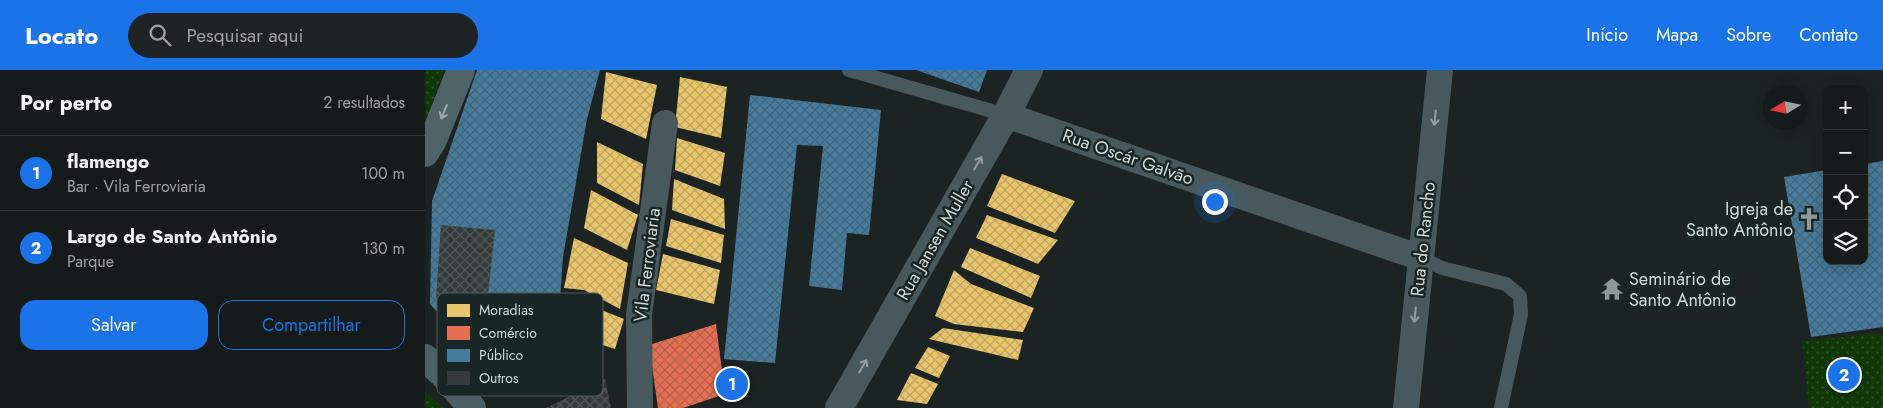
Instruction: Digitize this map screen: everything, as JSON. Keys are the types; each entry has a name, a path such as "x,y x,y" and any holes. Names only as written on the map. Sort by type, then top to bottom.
{"main road":[{"path":"425,153 433,140 461,70"},
{"path":"425,358 437,369"},
{"path":"462,396 472,408"}],"street":[{"name":"Rua Jansen Muller","path":"839,408 1006,115 1029,70"},
{"name":"Rua do Rancho","path":"1406,408 1440,70"},
{"name":"Rua Oscár Galvão","path":"1006,115 1421,258"},
{"name":"Vila Ferroviaria","path":"639,408 639,315 665,123"}],"lane":[{"path":"849,70 1006,115"},
{"path":"1421,258 1442,268 1506,284 1520,296 1521,314 1501,408"}],"green space":[{"path":"425,70 444,70 425,122"},
{"path":"1883,333 1883,408 1809,408 1802,341"},
{"path":"425,392 443,408 425,408"}],"building: Moradias":[{"path":"606,72 657,85 646,139 601,119"},
{"path":"680,77 727,87 721,138 675,127"},
{"path":"677,138 725,153 720,186 675,170"},
{"path":"597,142 643,164 639,205 597,183"},
{"path":"1002,174 1075,201 1055,233 987,206"},
{"path":"674,179 724,199 725,229 672,210"},
{"path":"591,190 638,215 627,250 584,228"},
{"path":"987,215 1058,240 1038,264 976,238"},
{"path":"671,219 724,235 721,263 666,246"},
{"path":"574,238 628,263 620,309 603,300 603,293 590,293 584,290 564,288"},
{"path":"970,248 1040,276 1031,298 961,267"},
{"path":"663,254 720,270 714,304 656,290"},
{"path":"954,270 971,284 1034,308 1023,332 954,324 935,316"},
{"path":"603,311 624,319 615,349 603,345"},
{"path":"943,328 1023,340 1018,360 929,339"},
{"path":"928,347 950,356 939,378 915,368"},
{"path":"911,373 938,384 927,404 897,400"}],"building: Comércio":[{"path":"716,324 725,394 683,408 658,408 649,345"}],"building: Público":[{"path":"477,70 600,70 587,119 563,257 560,293 437,293 437,312 430,304 432,201"},
{"path":"916,70 987,70 979,92"},
{"path":"750,95 881,110 869,235 847,233 842,290 809,286 823,146 797,145 775,363 724,359"},
{"name":"Igreja de Santo Antônio","path":"1883,161 1883,327 1811,337 1784,177 1823,171 1823,265 1868,265 1868,163"}],"building: Outros":[{"path":"441,225 495,230 488,293 437,293 436,299"},
{"path":"605,379 611,408 546,408 570,396 603,396 603,380"}],"place":[{"name":"Igreja de Santo Antônio","path":"1809,219"},
{"name":"Seminário de Santo Antônio","path":"1612,289"},
{"name":"Largo de Santo Antônio","path":"1844,375"},
{"name":"flamengo","path":"732,384"}]}
